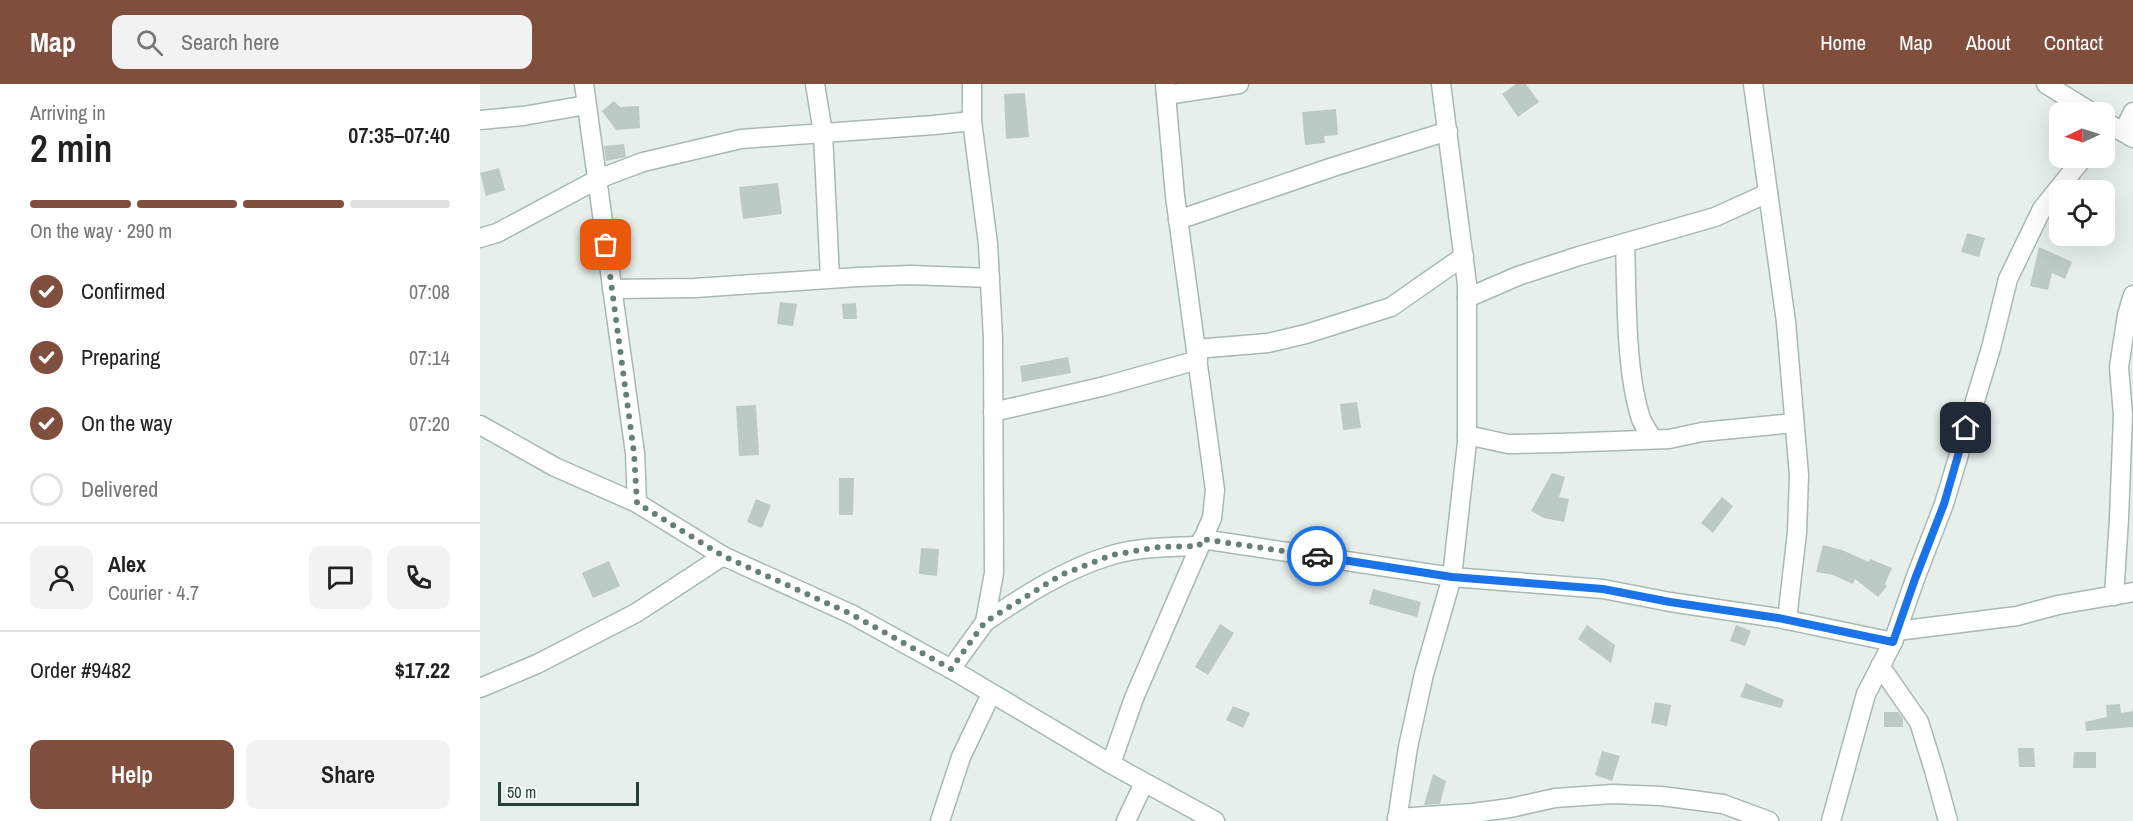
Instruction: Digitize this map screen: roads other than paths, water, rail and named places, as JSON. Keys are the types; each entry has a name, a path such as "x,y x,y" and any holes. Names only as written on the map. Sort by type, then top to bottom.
{"street":[{"path":"584,84 634,453 637,503"},
{"path":"815,84 823,133 830,278"},
{"path":"972,84 972,121 988,244 993,338 994,573 985,622"},
{"path":"1111,765 1134,698 1212,518 1215,490 1178,220 1165,89 1239,84"},
{"path":"1441,84 1464,256 1467,298 1467,435 1452,577 1424,674 1408,747 1397,820 1510,808 1555,798 1613,794 1660,796 1723,804 1769,821"},
{"path":"1753,84 1786,322 1799,475 1797,521 1787,620"},
{"path":"2046,84 2075,102"},
{"path":"480,120 523,116 586,105"},
{"path":"2115,129 2133,112"},
{"path":"480,238 496,233 598,179 642,162 741,139 972,121"},
{"path":"1178,220 1333,167 1448,132"},
{"path":"1831,821 1866,694 1895,636 1944,504 1991,348 2008,279 2042,209 2076,168"},
{"path":"1467,298 1518,276 1715,217 1768,193"},
{"path":"1625,243 1629,335 1634,382 1642,420 1653,440"},
{"path":"993,412 1105,386 1197,355 1297,337 1391,307 1464,256"},
{"path":"612,289 695,288 830,278 910,275 990,278"},
{"path":"2114,596 2123,415 2119,367 2127,315 2133,295"},
{"path":"1467,435 1508,444 1653,440 1714,430 1794,423"},
{"path":"480,425 555,467 637,503 723,556 851,614 951,669 1111,765 1215,821"},
{"path":"951,669 985,622 1061,575 1112,555 1200,543 1452,577 1603,589 1670,602 1895,636 2017,616 2058,605 2133,592"},
{"path":"480,688 537,664 636,613 723,556"},
{"path":"1880,666 1919,722 1948,821"},
{"path":"940,821 961,757 992,694"},
{"path":"1126,821 1144,783"}]}
